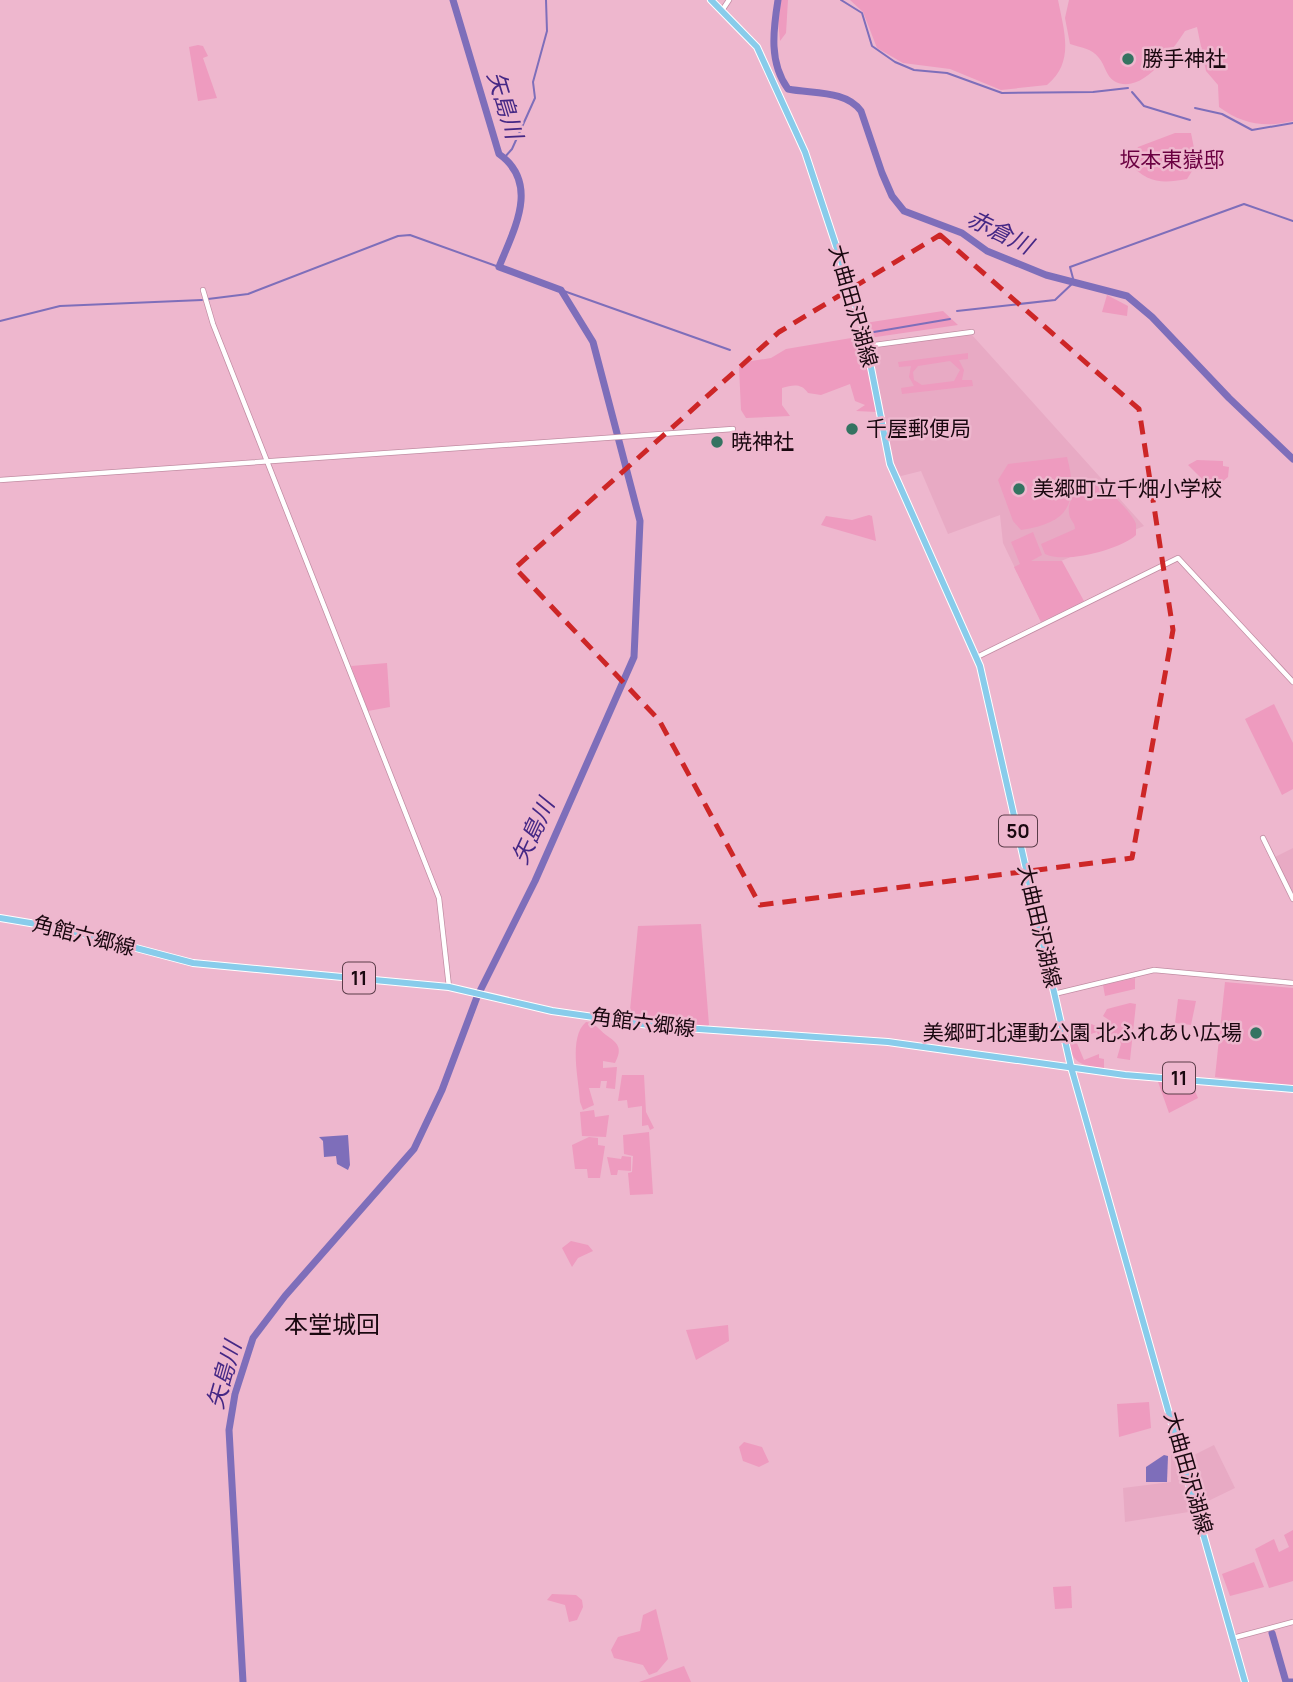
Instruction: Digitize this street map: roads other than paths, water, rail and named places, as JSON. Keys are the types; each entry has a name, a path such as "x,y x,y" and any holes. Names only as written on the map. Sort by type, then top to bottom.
{"main road":[{"name":"大曲田沢湖線","path":"711,0 723,9 757,47 800,141 867,346 890,464 977,657 1071,1067 1245,1682"},
{"name":"角館六郷線","path":"0,918 60,928 193,964 449,987 552,1011 656,1026 888,1042 1071,1067 1293,1089"}],"street":[{"path":"723,9 729,0"},
{"path":"203,290 213,324 439,898 449,987"},
{"path":"867,346 972,332"},
{"path":"0,480 733,429"},
{"path":"977,657 1178,558 1293,682"},
{"path":"1263,838 1293,899"},
{"path":"1054,994 1154,970 1293,983"},
{"path":"1233,1639 1293,1622"}],"waterway":[{"name":"矢島川","path":"243,1682 229,1430 235,1394 253,1338 285,1296 414,1149 442,1090 477,997 535,881 634,657 640,521 593,342 561,290 499,267 520,208 519,179 512,166 499,154 453,0"},
{"path":"504,158 512,149 535,98 533,82 547,31 546,0"},
{"name":"赤倉川","path":"778,0 774,46 782,79 788,89 838,96 855,104 861,111 892,196 904,211 962,233 987,251 1046,275 1127,296 1152,317 1229,398 1293,459"},
{"path":"841,0 862,13 872,46 895,62 914,70 947,73 1002,93 1093,92 1128,88"},
{"path":"1132,92 1144,106 1190,120"},
{"path":"1195,108 1222,114 1252,130 1293,123"},
{"path":"957,311 1055,300 1074,282 1070,267 1244,204 1293,221"},
{"path":"208,299 248,294 398,236 410,235 499,267"},
{"path":"561,290 730,350"},
{"path":"0,321 60,306 202,300"},
{"path":"868,333 950,319"},
{"path":"1272,1633 1286,1682 1293,1682"}],"place":[{"name":"勝手神社","path":"1128,59"},
{"name":"千屋郵便局","path":"852,429"},
{"name":"暁神社","path":"717,442"},
{"name":"美郷町立千畑小学校","path":"1019,489"},
{"name":"美郷町北運動公園 北ふれあい広場","path":"1256,1033"}],"district":[{"name":"本堂城回","path":"332,1325"}],"park label":[{"name":"坂本東嶽邸","path":"1172,160"}]}
